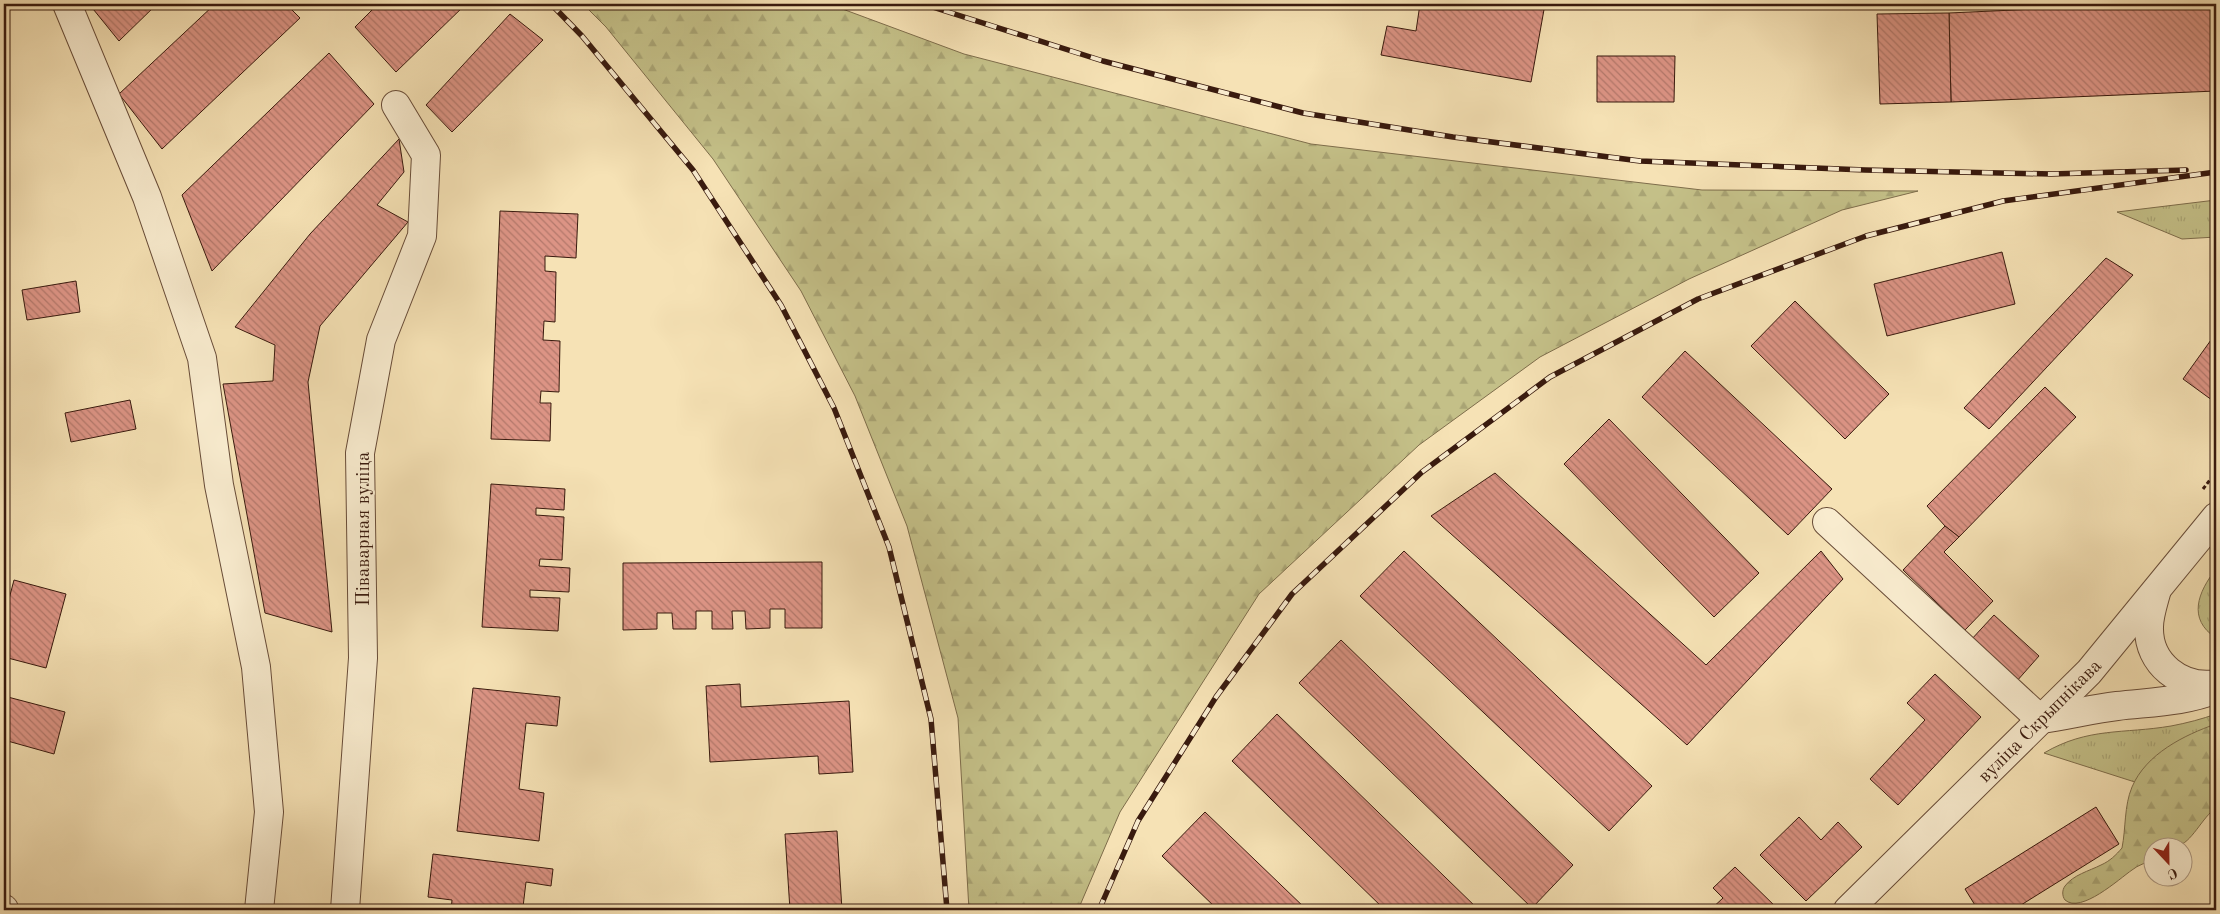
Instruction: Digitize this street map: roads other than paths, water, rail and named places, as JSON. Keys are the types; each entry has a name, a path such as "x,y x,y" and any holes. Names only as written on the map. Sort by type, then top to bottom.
{"street":[{"path":"67,4 147,197 202,358 220,485 256,667 269,812 259,910"},
{"name":"Піваварная вуліца","path":"345,910 363,658 360,453 381,340 422,236 426,155 396,104"},
{"name":"вуліца Скрыпнікава","path":"1848,910 2089,672 2216,517"},
{"path":"1827,522 2040,719 2070,716 2115,706 2188,698 2216,689"},
{"path":"2158,589 2148,627 2150,644 2158,661 2172,675 2191,684 2216,684"}],"railway":[{"path":"551,4 582,36 693,170 781,305 834,408 889,547 931,719 947,910"},
{"path":"923,4 1103,61 1303,113 1453,137 1640,161 1865,170 2051,174 2186,170"},
{"path":"1099,910 1138,821 1216,697 1292,594 1422,472 1550,377 1698,299 1866,236 2003,201 2216,172"}]}
